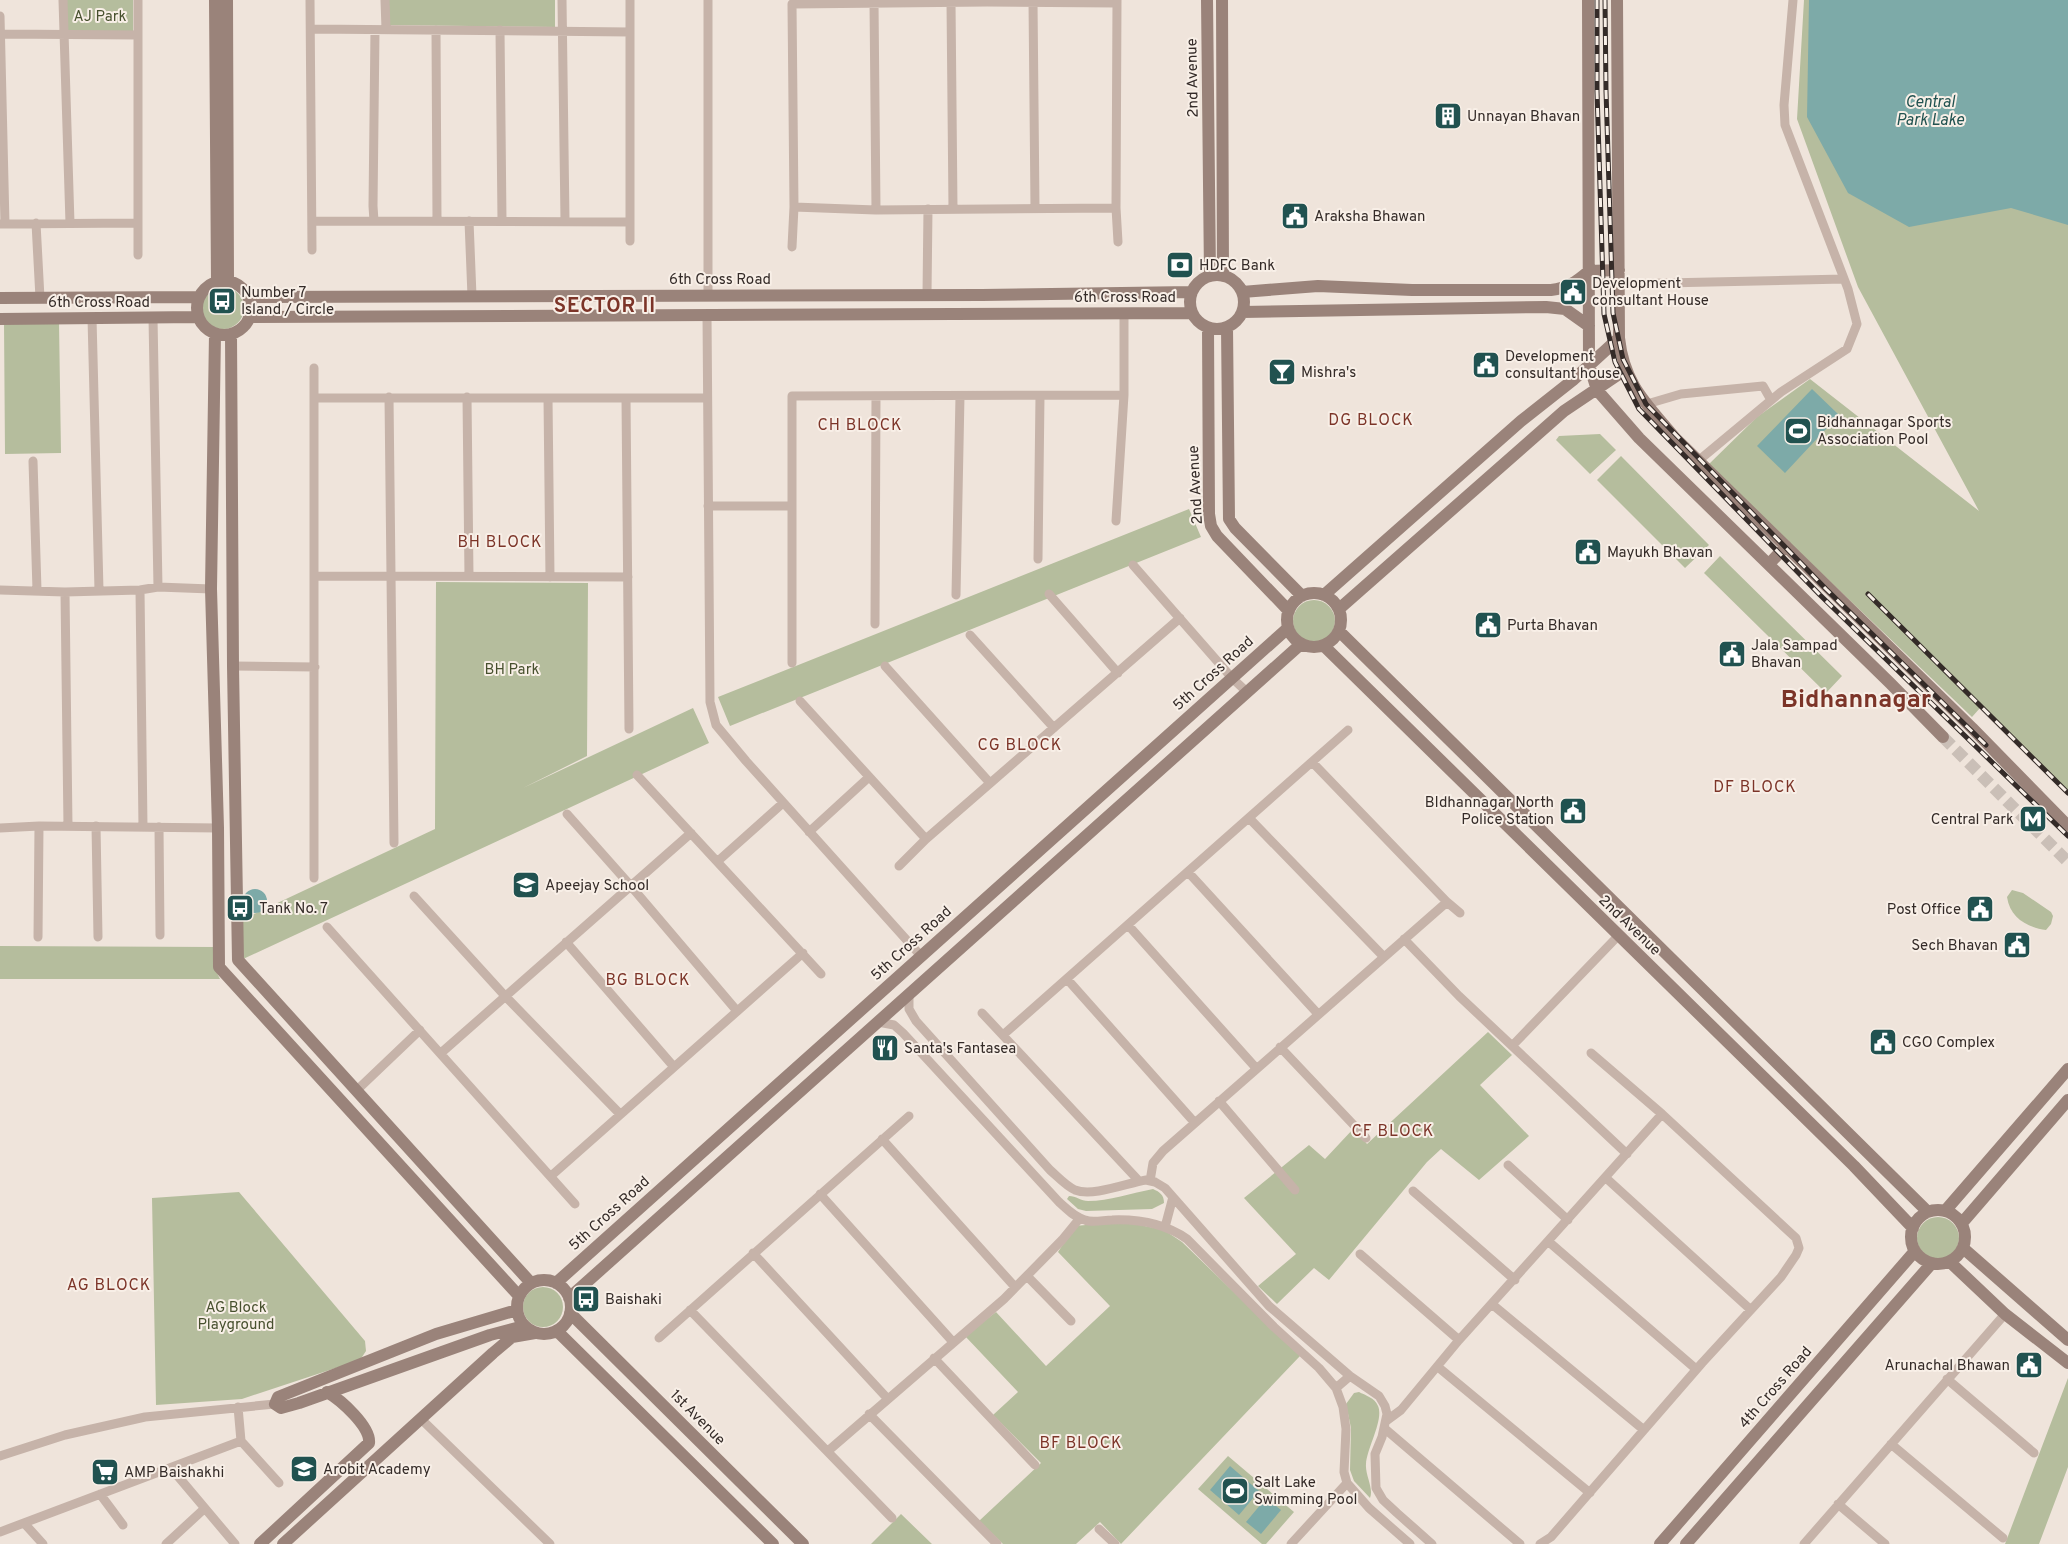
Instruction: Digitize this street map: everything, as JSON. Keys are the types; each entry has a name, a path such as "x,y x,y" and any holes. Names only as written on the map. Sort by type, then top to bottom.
{"street":[{"path":"63,0 70,223"},
{"path":"138,0 138,255"},
{"path":"215,0 222,282"},
{"path":"222,282 226,0"},
{"path":"310,0 312,250"},
{"path":"385,0 386,29"},
{"path":"562,0 564,31 565,220"},
{"path":"630,0 630,241"},
{"path":"708,0 708,295"},
{"name":"2nd Avenue","path":"1207,0 1210,276"},
{"name":"2nd Avenue","path":"1222,0 1223,276"},
{"path":"1588,0 1589,364 1597,390 1639,438 1943,737"},
{"path":"1617,0 1619,338 1625,370 1634,388 1675,438 1972,728 2068,826"},
{"path":"1698,461 1771,400 1847,349 1852,341 1857,324 1844,279 1785,124 1784,105 1793,0"},
{"path":"792,247 794,208 791,7 792,4 824,2 1117,1 1116,208 1118,242"},
{"path":"874,2 876,210"},
{"path":"951,2 953,209"},
{"path":"1033,2 1035,208"},
{"path":"0,16 2,224 138,223"},
{"path":"310,29 630,32"},
{"path":"374,221 375,30"},
{"path":"436,30 438,221"},
{"path":"500,30 502,221"},
{"path":"0,34 138,35"},
{"path":"794,208 876,210 1116,208"},
{"path":"927,294 928,209"},
{"path":"312,221 565,220 630,222"},
{"path":"469,221 472,296"},
{"path":"36,223 40,298"},
{"path":"1242,292 1318,286 1412,290 1564,288 1575,284 1589,270 1619,270"},
{"path":"1210,276 1223,276 1233,280 1242,292 1244,307 1242,312 1234,323 1227,327 1208,328 1200,323 1192,312 1190,298 1192,292 1200,281 1210,276"},
{"path":"1619,284 1844,279"},
{"path":"222,282 240,287 250,302 249,317 241,330 231,334 215,334 207,329 198,317 197,304 199,297 207,287 222,282"},
{"path":"1412,290 1413,310"},
{"name":"6th Cross Road","path":"248,297 764,294 982,295 1192,292"},
{"path":"764,294 764,315"},
{"path":"877,294 878,314"},
{"path":"653,295 654,315"},
{"path":"982,295 982,314"},
{"path":"528,296 528,316"},
{"path":"0,298 199,297"},
{"path":"1242,312 1546,307 1565,309 1589,326"},
{"name":"6th Cross Road","path":"249,317 1192,312"},
{"path":"1116,521 1124,395 1124,313"},
{"path":"707,315 710,702 716,725 783,803 921,956"},
{"name":"6th Cross Road","path":"0,319 198,317"},
{"path":"92,318 99,590"},
{"path":"153,318 158,587"},
{"path":"1227,327 1229,519 1235,528 1302,596"},
{"name":"2nd Avenue","path":"1208,328 1208,461 1211,524 1217,536 1288,611"},
{"path":"215,334 212,589 218,828 219,967 519,1296"},
{"path":"231,334 233,666 238,960 531,1283"},
{"path":"1324,595 1521,421 1573,380 1619,338"},
{"path":"314,368 314,878"},
{"path":"1339,609 1534,436 1564,411 1625,370"},
{"path":"1647,404 1681,394 1764,386 1771,400"},
{"path":"792,663 792,396 1124,395"},
{"path":"875,624 876,396"},
{"path":"956,595 960,396"},
{"path":"1038,559 1040,396"},
{"path":"389,397 394,843"},
{"path":"467,397 469,576"},
{"path":"314,398 707,398"},
{"path":"548,398 550,577"},
{"path":"626,398 630,729"},
{"path":"33,461 36,590"},
{"path":"708,506 792,506"},
{"path":"1769,564 1786,546"},
{"path":"1133,565 1232,678 1247,692"},
{"path":"314,576 628,577"},
{"path":"0,590 66,592 140,590 158,587 212,589"},
{"path":"140,590 143,827"},
{"path":"66,592 68,826"},
{"path":"1313,593 1324,595 1330,598 1339,609 1341,620 1339,631 1324,646 1312,647 1301,644 1295,640 1288,628 1288,611 1302,596 1313,593"},
{"path":"1049,594 1118,673"},
{"path":"899,866 926,839 1180,618"},
{"name":"5th Cross Road","path":"556,1283 1288,628"},
{"name":"2nd Avenue","path":"1339,631 1928,1212"},
{"path":"970,635 1054,728"},
{"path":"569,1298 1301,644"},
{"name":"2nd Avenue","path":"1324,646 1854,1166 1913,1228"},
{"path":"233,666 314,668"},
{"path":"885,666 990,784"},
{"path":"800,701 868,778 926,839"},
{"path":"216,722 234,722"},
{"path":"1003,1035 1348,730"},
{"path":"1312,762 1460,913"},
{"path":"637,775 822,974"},
{"path":"809,832 868,778"},
{"path":"718,861 783,803"},
{"path":"567,814 737,1011"},
{"path":"1249,818 1384,957"},
{"path":"38,937 39,826"},
{"path":"0,828 96,826 218,828"},
{"path":"96,826 98,937"},
{"path":"159,827 160,935"},
{"path":"441,1053 691,833"},
{"path":"1188,872 1318,1014"},
{"path":"414,896 506,997 620,1114"},
{"path":"988,896 1001,912"},
{"path":"1150,1181 1153,1163 1163,1151 1448,902"},
{"path":"1600,918 1615,902"},
{"path":"1128,925 1256,1068"},
{"path":"327,927 576,1204"},
{"path":"1512,1046 1618,936"},
{"path":"1404,940 1459,996 1627,1154"},
{"path":"566,942 674,1067"},
{"path":"551,1176 802,953"},
{"path":"1656,973 1672,958"},
{"path":"1067,978 1195,1122"},
{"path":"909,994 910,1010 916,1021 1050,1170 1068,1186 1077,1191 1090,1192 1138,1181 1150,1181 1165,1188 1269,1306 1350,1376 1379,1396 1386,1406 1385,1425 1375,1454 1376,1488 1383,1500 1432,1544"},
{"path":"982,1013 1138,1181"},
{"path":"278,1031 292,1019"},
{"path":"878,1022 894,1025 903,1033 1059,1202 1087,1221 1132,1219 1165,1227 1187,1239 1274,1327 1319,1368 1336,1388 1343,1407 1346,1428 1344,1472 1347,1484 1369,1508 1410,1544"},
{"path":"356,1091 420,1030"},
{"path":"1280,1047 1366,1138"},
{"path":"1540,1544 1551,1537 1696,1370 1781,1277 1799,1248 1796,1238 1662,1114 1591,1053"},
{"path":"1946,1211 2068,1069"},
{"path":"973,1109 985,1098"},
{"path":"1962,1223 2068,1100"},
{"path":"1219,1101 1295,1190"},
{"path":"1385,1425 1401,1410 1459,1340 1515,1280 1662,1114"},
{"path":"659,1338 909,1116"},
{"path":"882,1139 1015,1288"},
{"path":"1854,1166 1868,1151"},
{"path":"1508,1165 1568,1220"},
{"path":"1606,1178 1751,1310"},
{"path":"1059,1202 1068,1186"},
{"path":"1413,1191 1515,1280"},
{"path":"820,1194 953,1342"},
{"path":"1165,1227 1173,1197"},
{"path":"1946,1211 1962,1223 1966,1236 1963,1248 1960,1254 1950,1262 1932,1263 1919,1257 1915,1251 1911,1240 1913,1228 1916,1221 1928,1212 1946,1211"},
{"path":"828,1451 1015,1288 1062,1240 1080,1218"},
{"path":"1548,1242 1696,1370"},
{"path":"1963,1248 2068,1340"},
{"name":"4th Cross Road","path":"1660,1544 1915,1251"},
{"path":"753,1253 887,1398"},
{"path":"1360,1254 1459,1340"},
{"path":"1950,1262 2005,1314 2068,1364"},
{"path":"1686,1544 1932,1263"},
{"path":"1027,1276 1071,1321"},
{"path":"0,1456 64,1435 145,1417 275,1404 278,1408 282,1408 490,1335 530,1329 543,1334 557,1331 567,1321 570,1313 569,1298 556,1283 544,1280 531,1283 519,1296 517,1310 530,1329"},
{"path":"1492,1305 1644,1430"},
{"path":"275,1404 278,1397 436,1334 517,1310"},
{"path":"690,1310 892,1518"},
{"name":"1st Avenue","path":"570,1313 804,1544"},
{"path":"1804,1544 2005,1314"},
{"path":"1852,1324 1866,1337"},
{"path":"283,1544 512,1337 530,1329"},
{"path":"557,1331 773,1544"},
{"path":"934,1358 1035,1465"},
{"path":"1438,1367 1590,1493"},
{"path":"1336,1388 1350,1376"},
{"path":"1947,1379 2034,1453"},
{"path":"260,1544 369,1443 370,1437 366,1429 337,1398 327,1392"},
{"path":"238,1407 241,1441 279,1483"},
{"path":"869,1414 997,1544"},
{"path":"422,1419 550,1544"},
{"path":"1385,1425 1520,1544"},
{"path":"0,1532 241,1441"},
{"path":"1890,1444 2003,1538"},
{"path":"171,1468 235,1544"},
{"path":"1291,1544 1347,1484"},
{"path":"100,1494 123,1525"},
{"path":"1369,1508 1383,1500"},
{"path":"1838,1504 1885,1544"},
{"path":"166,1544 204,1509"},
{"path":"24,1523 43,1544"},
{"path":"1099,1529 1115,1544"}],"green space":[{"name":"AJ Park","path":"67,0 133,0 133,31 67,31"},
{"path":"389,0 555,0 555,27 389,25"},
{"path":"1804,0 2068,0 2068,795 1980,708 1972,717 1708,465 1757,417 1810,379 1979,511 1858,287 1797,119"},
{"path":"223,287 238,293 244,308 238,323 223,329 208,323 202,308 208,293"},
{"path":"59,322 61,453 5,454 4,323"},
{"path":"1600,434 1616,450 1590,474 1556,440 1559,436"},
{"path":"1621,456 1709,545 1685,568 1597,480"},
{"path":"1189,509 1201,537 730,726 718,697"},
{"path":"1720,556 1842,676 1826,693 1704,573"},
{"name":"BH Park","path":"436,582 588,583 587,756 523,788 693,708 709,743 243,959 241,920 435,829"},
{"path":"1314,600 1329,606 1335,621 1329,636 1314,642 1299,636 1293,621 1299,606"},
{"path":"2012,890 2023,893 2051,912 2053,916 2051,924 2046,930 2032,927 2016,916 2007,897"},
{"path":"0,946 216,947 215,969 220,979 0,979"},
{"path":"1488,1032 1512,1055 1480,1085 1529,1136 1479,1180 1441,1149 1427,1162 1329,1280 1314,1268 1277,1304 1258,1286 1296,1254 1244,1198 1309,1145 1325,1159 1354,1128 1367,1144"},
{"path":"1153,1189 1161,1194 1164,1203 1152,1209 1086,1211 1078,1209 1067,1199 1069,1196 1085,1201 1096,1201"},
{"name":"AG Block Playground","path":"239,1192 365,1341 366,1351 360,1360 242,1399 156,1405 152,1198"},
{"path":"1938,1217 1953,1223 1959,1238 1953,1253 1938,1259 1923,1253 1917,1238 1923,1223"},
{"path":"1107,1223 1135,1224 1164,1230 1182,1242 1300,1356 1121,1544 1100,1522 1076,1544 1003,1544 979,1521 1041,1463 993,1415 1018,1392 965,1336 996,1312 1046,1366 1110,1306 1058,1252 1075,1226"},
{"path":"543,1287 557,1293 563,1307 557,1321 543,1327 529,1321 523,1307 529,1293"},
{"path":"2068,1378 2068,1467 2039,1544 2005,1544"},
{"path":"1359,1392 1375,1401 1379,1412 1379,1419 1366,1464 1371,1490 1370,1498 1354,1481 1350,1470 1351,1428 1346,1404 1354,1393"},
{"path":"1228,1456 1294,1512 1266,1544 1262,1544 1198,1489"},
{"path":"901,1514 932,1544 871,1544"}],"water":[{"name":"Central Park Lake","path":"1809,0 2068,0 2068,225 2011,208 1909,227 1848,193 1807,117"},
{"name":"Bidhannagar Sports Association Pool","path":"1812,389 1839,415 1785,473 1757,446"},
{"path":"255,889 263,893 267,901 263,909 255,913 247,909 243,901 247,893"},
{"name":"Salt Lake Swimming Pool","path":"1230,1466 1259,1491 1239,1515 1210,1490"},
{"path":"1266,1498 1281,1510 1261,1534 1246,1522"}],"tunnel":[{"path":"1943,737 2068,862"}],"railway":[{"path":"1597,0 1597,91 1604,314 1615,362 1639,409 1820,595 2068,836"},
{"path":"1605,0 1613,313 1623,359 1646,404 1826,589 1986,745"},
{"path":"1868,594 2068,793"}],"place":[{"name":"Unnayan Bhavan","path":"1448,116"},
{"name":"Araksha Bhawan","path":"1295,216"},
{"name":"HDFC Bank","path":"1180,265"},
{"name":"Development consultant House","path":"1573,292"},
{"name":"Number 7 Island / Circle","path":"222,301"},
{"name":"Development consultant house","path":"1486,365"},
{"name":"Mishra's","path":"1282,372"},
{"name":"Bidhannagar Sports Association Pool","path":"1798,431"},
{"name":"Mayukh Bhavan","path":"1588,552"},
{"name":"Purta Bhavan","path":"1488,625"},
{"name":"Jala Sampad Bhavan","path":"1732,654"},
{"name":"BIdhannagar North Police Station","path":"1573,811"},
{"name":"Central Park","path":"2033,819"},
{"name":"Apeejay School","path":"526,885"},
{"name":"Tank No. 7","path":"240,908"},
{"name":"Post Office","path":"1980,909"},
{"name":"Sech Bhavan","path":"2017,945"},
{"name":"CGO Complex","path":"1883,1042"},
{"name":"Santa's Fantasea","path":"885,1048"},
{"name":"Baishaki","path":"586,1299"},
{"name":"Arunachal Bhawan","path":"2029,1365"},
{"name":"Arobit Academy","path":"304,1469"},
{"name":"AMP Baishakhi","path":"105,1472"},
{"name":"Salt Lake Swimming Pool","path":"1235,1491"}],"district":[{"name":"SECTOR II","path":"605,305"},
{"name":"DG BLOCK","path":"1371,419"},
{"name":"CH BLOCK","path":"860,424"},
{"name":"BH BLOCK","path":"500,541"},
{"name":"Bidhannagar","path":"1856,698"},
{"name":"CG BLOCK","path":"1020,744"},
{"name":"DF BLOCK","path":"1755,786"},
{"name":"BG BLOCK","path":"648,979"},
{"name":"CF BLOCK","path":"1393,1130"},
{"name":"AG BLOCK","path":"109,1284"},
{"name":"BF BLOCK","path":"1081,1442"}]}
